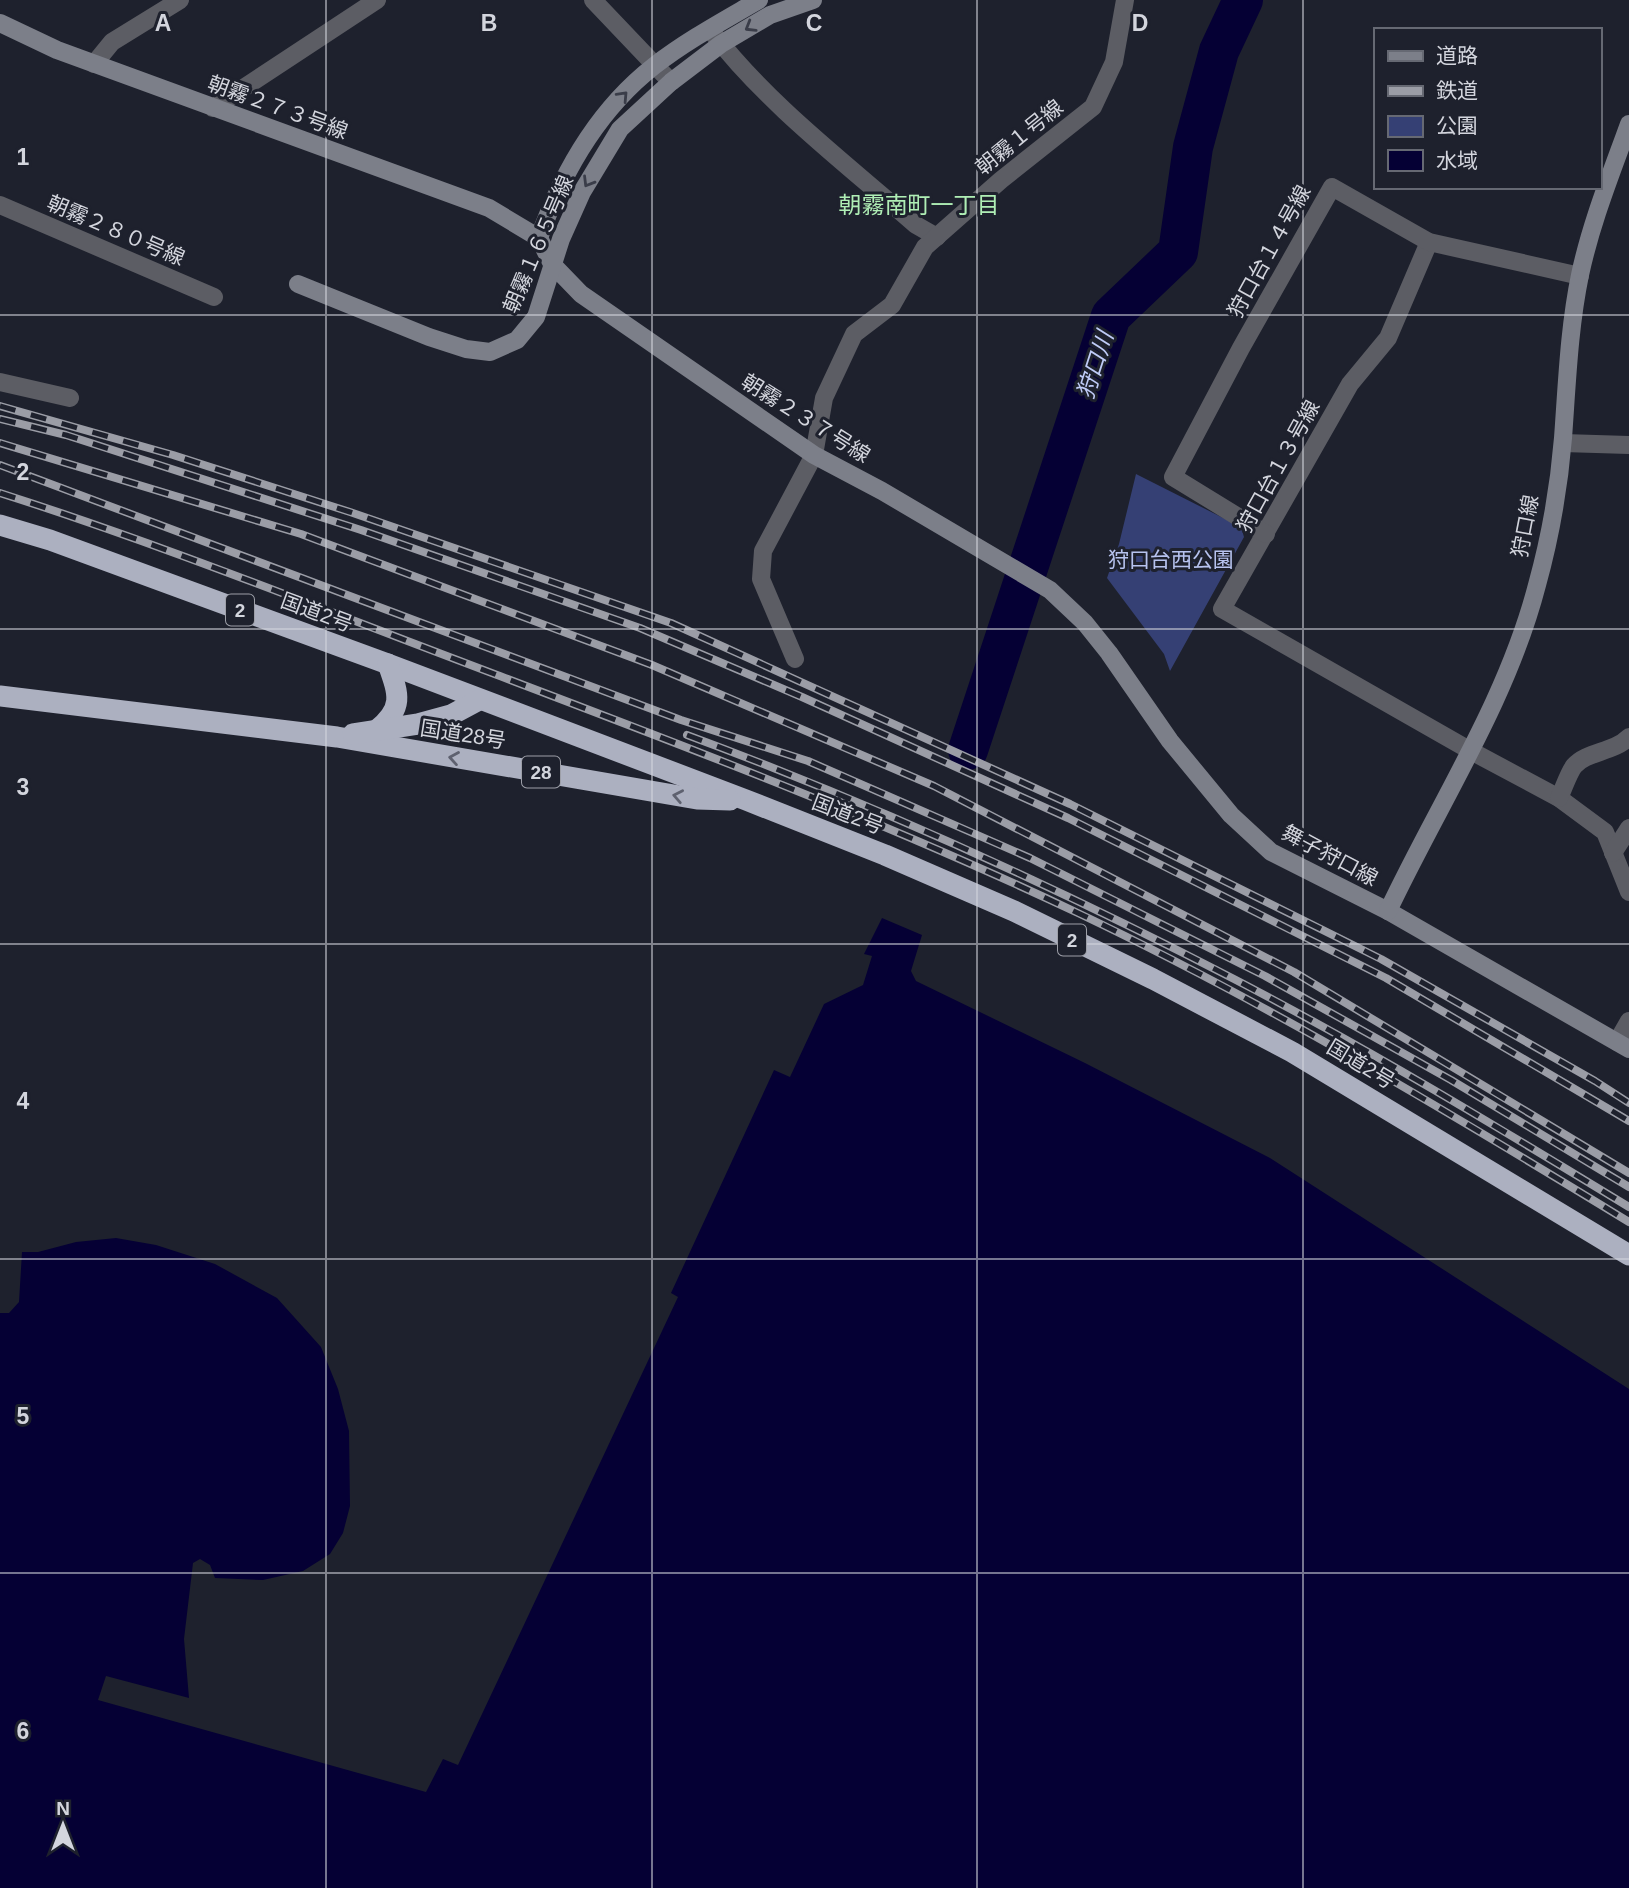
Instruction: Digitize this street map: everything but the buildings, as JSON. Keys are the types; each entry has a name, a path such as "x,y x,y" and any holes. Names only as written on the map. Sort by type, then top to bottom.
{"highway":[{"name":"国道2号","path":"0,524 388,664 746,800 885,855 1014,911 1293,1052 1629,1255"},
{"path":"377,730 390,719 397,704 396,686 388,664"},
{"name":"国道28号","path":"0,696 337,737 697,799 746,800"},
{"name":"国道28号","path":"337,737 418,724 451,715 479,700"}],"street":[{"path":"94,64 112,42 180,0"},
{"path":"213,108 377,0"},
{"path":"593,0 671,82"},
{"name":"朝霧１６５号線","path":"539,238 548,213 590,134 625,92 654,66 758,0"},
{"name":"朝霧１６５号線","path":"298,284 429,337 466,349 490,352 517,341 536,317 552,264 582,192 620,129 671,82 721,44 770,15 813,0"},
{"name":"朝霧１号線","path":"794,659 761,579 763,551 814,455 824,398 854,334 892,305 925,247 1001,180 1093,107 1114,62 1125,0"},
{"name":"朝霧２７３号線","path":"0,23 94,64 489,208 539,238"},
{"path":"710,29 721,44 806,129 916,225 937,237"},
{"name":"狩口線","path":"1388,911 1471,751 1518,645 1538,584 1563,443 1569,356 1580,276 1600,202 1629,124"},
{"name":"狩口台１４号線","path":"1266,534 1173,477 1241,348 1332,187 1429,242 1580,276"},
{"name":"朝霧２８０号線","path":"0,205 214,297"},
{"name":"朝霧２３７号線","path":"539,238 552,264 581,294 814,455 882,491 1049,590"},
{"name":"狩口台１３号線","path":"1429,242 1388,338 1350,384 1222,609 1471,751"},
{"path":"0,382 70,398"},
{"path":"1563,443 1629,445"},
{"name":"舞子狩口線","path":"1049,590 1085,623 1170,741 1231,815 1271,852 1388,911 1623,1046"},
{"path":"1559,798 1574,766 1589,756 1619,747 1629,737"},
{"path":"1471,751 1559,798 1605,832 1621,850 1629,891"},
{"path":"1621,850 1629,828"},
{"path":"1623,1046 1629,1021"}],"green space":[{"name":"狩口台西公園","path":"1136,474 1241,527 1244,537 1170,671 1164,654 1107,578 1119,544"}],"water":[{"path":"882,918 922,935 911,971 916,981 1085,1063 1270,1158 1629,1389 1629,1888 0,1888 0,1313 9,1313 19,1302 22,1252 38,1252 76,1242 116,1238 156,1245 215,1264 277,1298 321,1347 338,1389 349,1431 350,1506 343,1533 330,1554 303,1571 263,1580 215,1578 210,1565 200,1559 193,1563 184,1639 189,1698 106,1676 98,1700 426,1792 443,1759 458,1765 678,1297 671,1293 774,1070 790,1077 824,1004 863,985 872,956 864,954"}],"waterway":[{"name":"狩口川","path":"968,750 1111,316 1178,252 1193,147 1219,51 1243,0"}],"railway":[{"path":"0,406 173,455 350,512 671,623 1070,804 1381,959 1629,1103"},
{"path":"0,419 66,435 361,530 640,628 802,697 1068,818 1386,978 1629,1121"},
{"path":"0,443 301,534 652,665 934,786 1294,972 1629,1173"},
{"path":"0,465 681,720 808,761 1030,858 1265,976 1451,1080 1629,1187"},
{"path":"0,493 221,570 601,714 843,810 1002,878 1151,949 1290,1022 1629,1222"},
{"path":"687,735 826,789 964,848 1167,945 1384,1061 1629,1207"}],"district":[{"name":"朝霧南町一丁目","path":"919,205"}]}
